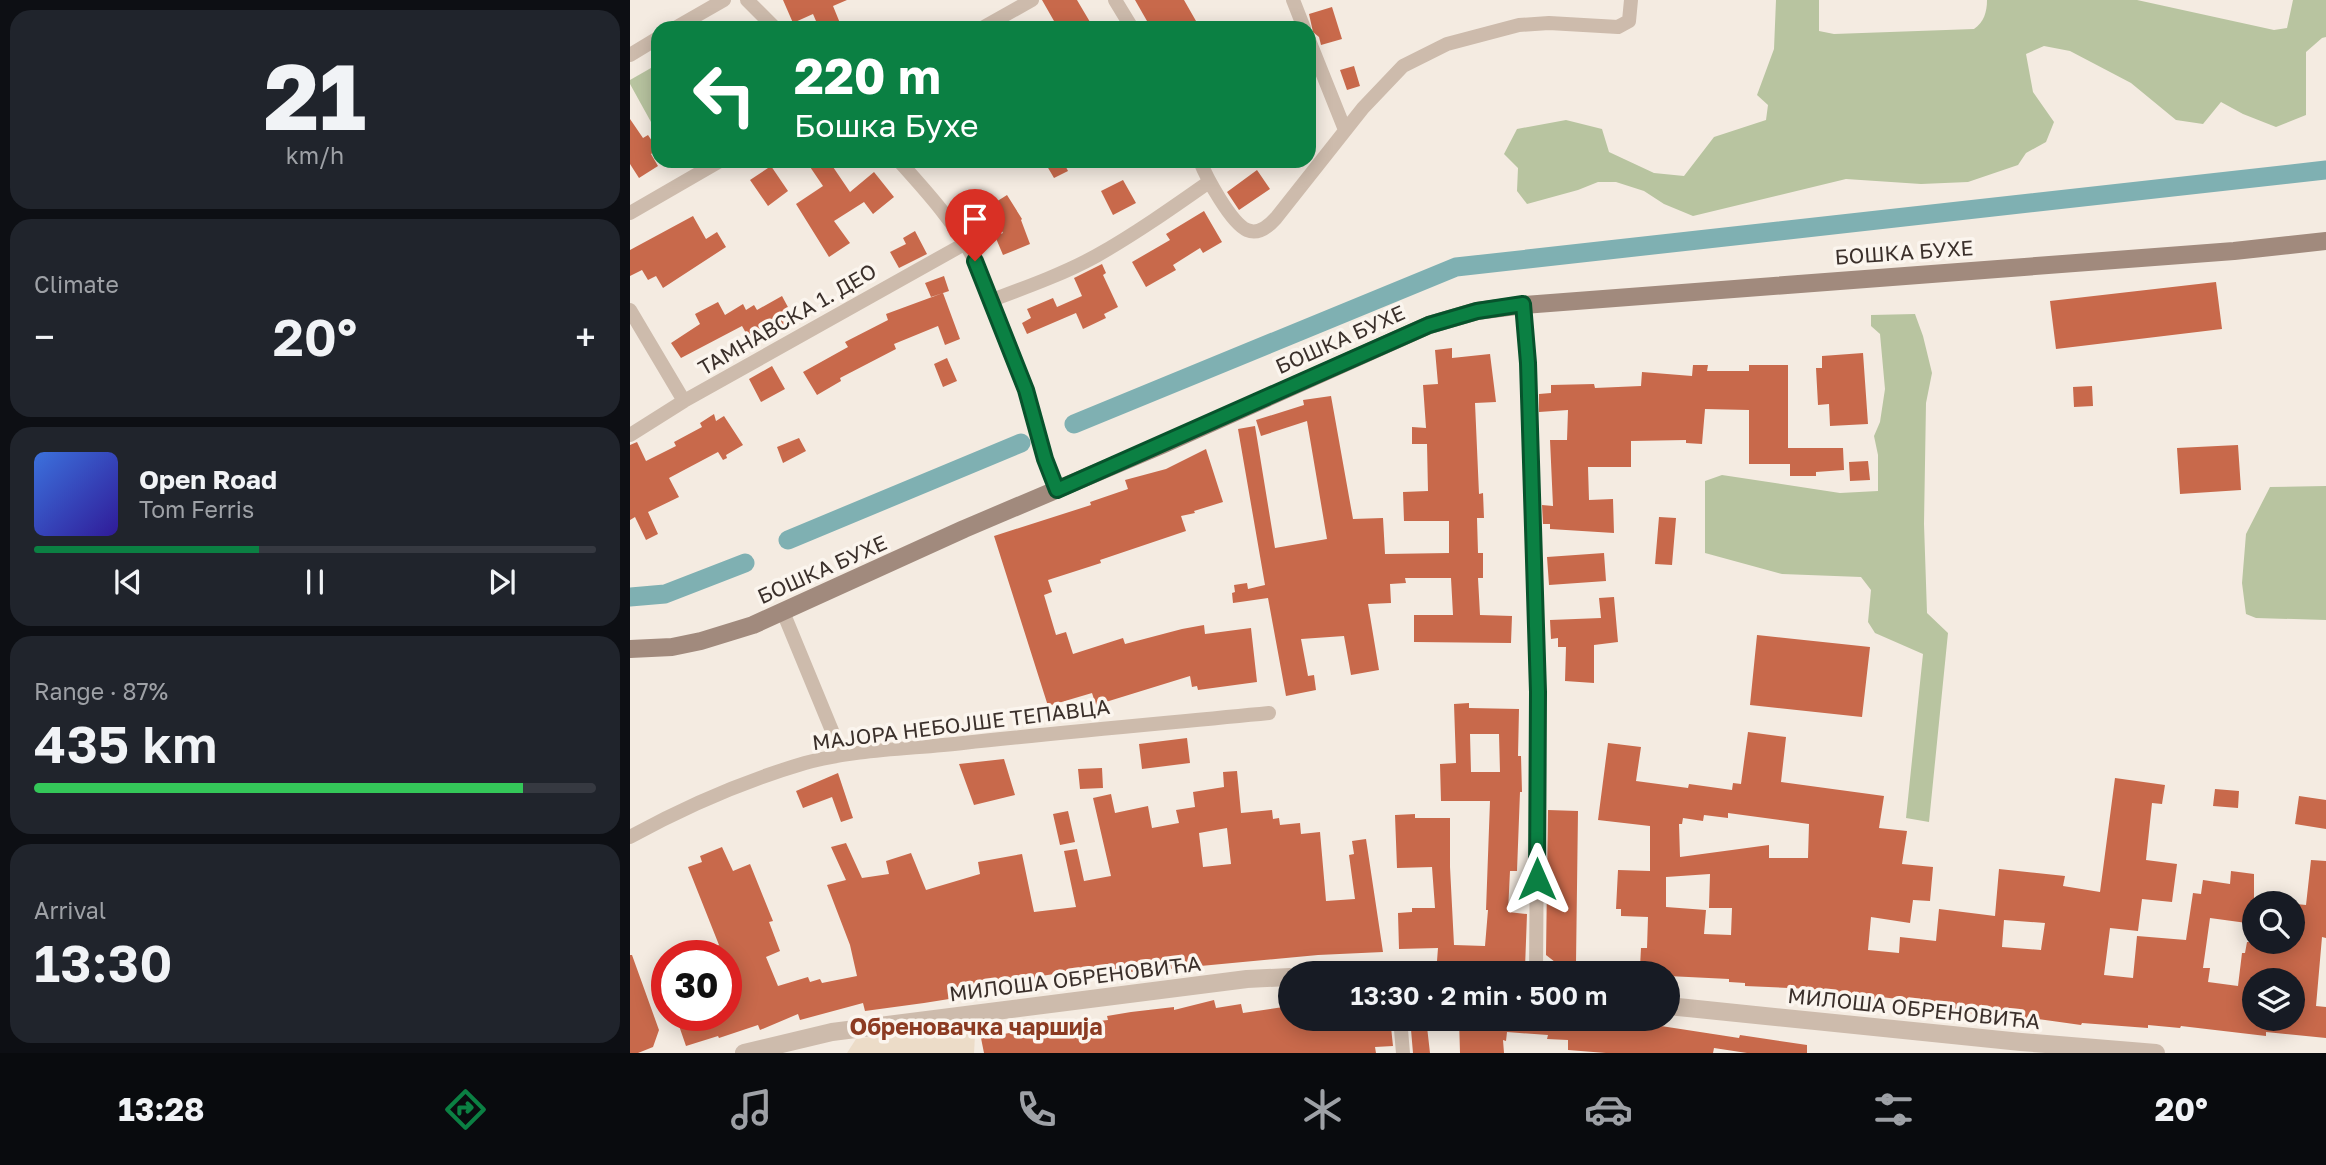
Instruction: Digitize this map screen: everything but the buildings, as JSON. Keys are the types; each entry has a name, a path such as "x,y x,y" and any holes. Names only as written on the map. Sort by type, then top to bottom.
{"main road":[{"name":"БОШКА БУХЕ","path":"630,649 672,647 701,642 753,625 964,529 1429,325 1477,311 1523,304 2326,242"}],"street":[{"path":"687,21 724,0"},
{"path":"747,0 768,21"},
{"path":"994,21 1032,0"},
{"path":"1115,0 1128,21"},
{"path":"1293,0 1301,21"},
{"path":"1316,167 1345,130 1403,66 1447,44 1519,25 1549,23 1618,27 1629,21 1631,0"},
{"path":"630,55 651,42"},
{"path":"1316,58 1345,130"},
{"path":"630,213 708,168"},
{"path":"905,168 966,243 992,300 1026,390 1045,459 1057,490"},
{"path":"1203,168 1209,182 1242,226 1249,231 1259,231 1276,218 1315,168"},
{"path":"992,300 1051,278 1094,257 1209,182"},
{"name":"ТАМНАВСКА 1. ДЕО","path":"630,435 684,401 966,243"},
{"path":"1523,304 1528,363 1538,692 1536,961"},
{"path":"630,310 684,401"},
{"path":"783,612 842,755"},
{"name":"МАЈОРА НЕБОЈШЕ ТЕПАВЦА","path":"630,837 703,799 807,763 842,755 1269,713"},
{"name":"МИЛОША ОБРЕНОВИЋА","path":"744,1053 832,1032 1247,979 1278,978"},
{"name":"МИЛОША ОБРЕНОВИЋА","path":"1680,1007 2156,1053"},
{"path":"1401,1031 1403,1053"}],"green space":[{"path":"1776,0 1819,0 1819,31 1834,34 1974,29 1984,16 1987,0 2137,0 2274,30 2287,28 2293,0 2326,0 2326,37 2306,52 2306,115 2276,127 2221,102 2203,124 2176,120 2131,83 2070,51 2044,46 2026,54 2033,92 2054,122 2046,142 2026,153 2018,165 1968,182 1921,184 1846,179 1693,216 1664,204 1644,191 1616,182 1598,182 1527,204 1517,191 1518,168 1504,154 1517,129 1566,120 1602,129 1609,152 1654,173 1684,176 1714,137 1766,120 1768,105 1757,95 1774,49"},
{"path":"651,68 651,122 630,84 630,80"},
{"path":"1915,314 1932,373 1926,403 1924,524 1927,613 1948,633 1929,822 1906,818 1923,654 1875,633 1868,622 1871,590 1861,577 1782,574 1705,553 1705,481 1722,475 1840,493 1878,491 1878,455 1874,436 1880,422 1885,389 1880,334 1871,326 1871,315"},
{"path":"2326,486 2326,620 2256,618 2246,614 2242,583 2246,534 2270,487"}],"shaded area":[{"path":"947,1026 962,1027 975,1036 974,1053 847,1053 856,1039"}],"waterway":[{"path":"1074,424 1456,267 2326,170"},
{"path":"788,540 1021,443"},
{"path":"630,597 665,594 745,563"}],"district":[{"name":"Обреновачка чаршија","path":"976,1026"}],"route":[{"path":"975,261 1026,390 1045,459 1057,490 1429,325 1477,311 1523,304 1528,363 1538,692 1537,879"}]}
